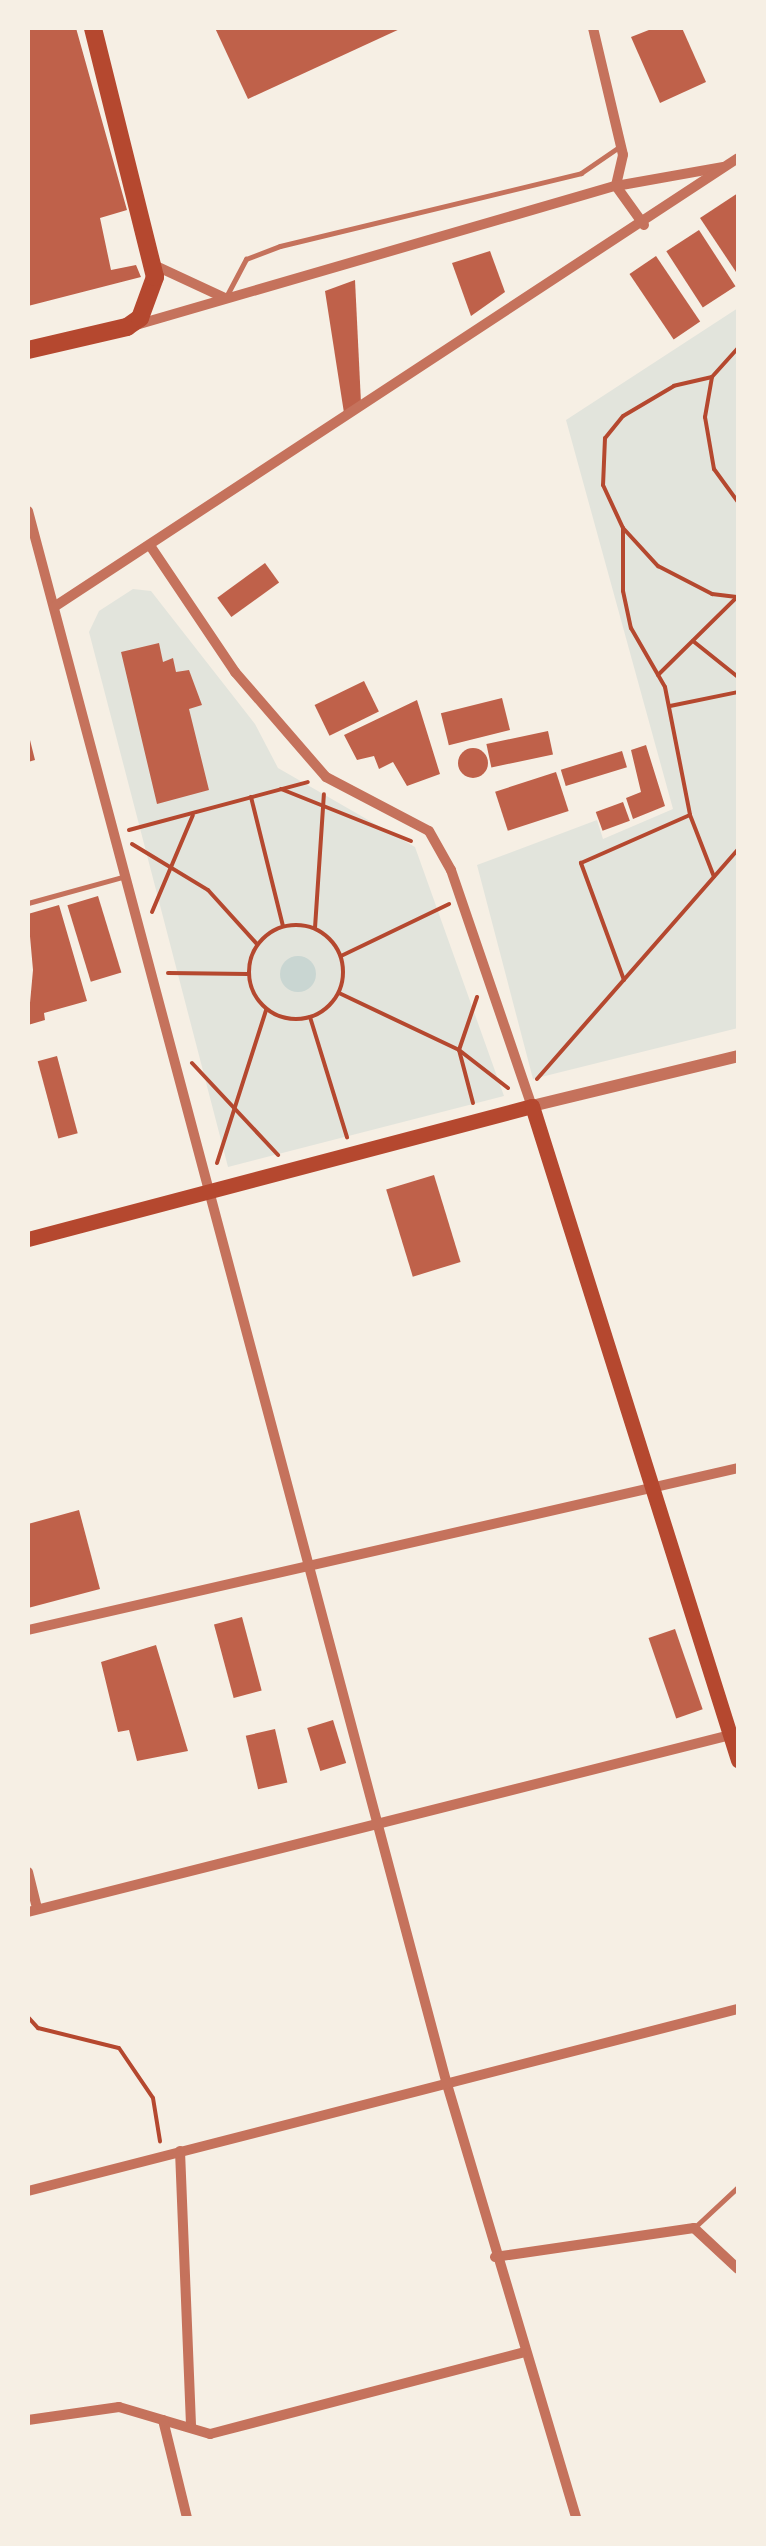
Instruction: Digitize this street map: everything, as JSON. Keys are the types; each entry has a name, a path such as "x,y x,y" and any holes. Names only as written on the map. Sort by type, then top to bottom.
{"main road":[{"path":"28,350 127,328 146,306 156,266 93,28"},
{"path":"28,1239 478,1122 529,1098 734,1734 738,1760"}],"street":[{"path":"593,28 621,144 616,186 644,226"},
{"path":"54,608 644,226 738,158"},
{"path":"127,328 616,186 728,166"},
{"path":"156,266 225,298"},
{"path":"28,512 313,1570 446,2081 522,2354 576,2518"},
{"path":"150,547 236,672 326,777 430,830 461,899 529,1098 738,1056"},
{"path":"28,1630 313,1570 738,1468"},
{"path":"28,1872 32,1911 734,1734"},
{"path":"28,2191 738,2009"},
{"path":"180,2151 191,2427"},
{"path":"495,2256 694,2228 738,2270"},
{"path":"28,2420 119,2407 210,2434 522,2354"},
{"path":"163,2420 188,2518"}],"lane":[{"path":"225,298 246,259 280,246 581,173 604,162 621,144"},
{"path":"28,902 126,876"},
{"path":"694,2228 738,2187"}],"path":[{"path":"738,348 712,377 674,386 623,416 605,438 603,485 624,528 670,573 712,594 738,597"},
{"path":"712,377 706,437 722,488 738,502"},
{"path":"624,528 623,591 631,628 658,675 670,706 690,815 714,877"},
{"path":"658,675 738,597"},
{"path":"693,640 738,678"},
{"path":"670,706 738,692"},
{"path":"115,834 326,777 315,928"},
{"path":"280,790 442,853"},
{"path":"251,797 283,926"},
{"path":"142,934 194,813"},
{"path":"624,980 581,863 690,815"},
{"path":"115,834 208,890 257,944"},
{"path":"338,993 459,1050 529,1098 624,980 738,849"},
{"path":"726,863 738,862"},
{"path":"341,956 461,899"},
{"path":"283,926 315,928 341,956 338,993 310,1018 287,1018 266,1009 248,974 257,944 283,926"},
{"path":"151,972 248,974"},
{"path":"478,1122 459,1050 486,972"},
{"path":"209,1191 266,1009"},
{"path":"310,1018 352,1154"},
{"path":"167,1036 291,1170"},
{"path":"28,2016 38,2028 119,2048 154,2098 162,2156"}],"shaded area":[{"path":"738,308 738,1028 533,1079 477,865 597,820 603,839 673,809 566,420"},
{"path":"133,589 151,591 255,724 278,768 415,847 504,1096 228,1167 89,632 99,611"},
{"path":"298,956 311,961 316,974 311,987 298,992 285,987 280,974 285,961"}],"building":[{"path":"76,28 127,210 100,218 111,270 136,265 141,277 28,306 28,29"},
{"path":"215,28 402,28 248,99"},
{"path":"654,28 682,28 706,82 660,103 631,37"},
{"path":"738,193 738,275 700,218"},
{"path":"699,230 735,286 703,307 666,251"},
{"path":"490,251 505,292 471,316 452,263"},
{"path":"656,256 700,321 674,339 629,274"},
{"path":"355,280 361,403 344,413 325,291"},
{"path":"265,563 279,582 231,617 217,598"},
{"path":"159,643 163,662 173,658 176,672 189,670 202,705 189,709 209,790 157,804 121,652"},
{"path":"364,681 379,712 329,736 315,705"},
{"path":"502,698 510,730 449,745 441,713"},
{"path":"417,700 440,774 407,786 393,762 379,769 374,756 357,760 344,735"},
{"path":"548,731 553,754 491,768 486,744"},
{"path":"28,732 35,760 28,762"},
{"path":"646,745 665,806 633,819 626,798 641,792 631,750"},
{"path":"473,748 484,752 488,763 484,774 473,778 462,774 458,763 462,752"},
{"path":"622,751 627,767 566,786 561,770"},
{"path":"556,772 569,811 508,831 495,792"},
{"path":"623,802 630,821 603,831 596,812"},
{"path":"98,896 121,973 91,982 67,905"},
{"path":"59,905 87,1001 44,1013 45,1020 28,1025 33,970 28,914"},
{"path":"57,1056 78,1133 58,1138 38,1061"},
{"path":"434,1175 461,1262 413,1277 386,1190"},
{"path":"79,1510 100,1589 28,1608 28,1524"},
{"path":"242,1617 262,1690 234,1698 214,1625"},
{"path":"675,1629 703,1709 676,1718 649,1638"},
{"path":"156,1645 188,1751 137,1761 129,1730 118,1732 101,1662"},
{"path":"333,1720 346,1763 320,1771 307,1728"},
{"path":"275,1729 287,1783 258,1789 246,1736"}]}
